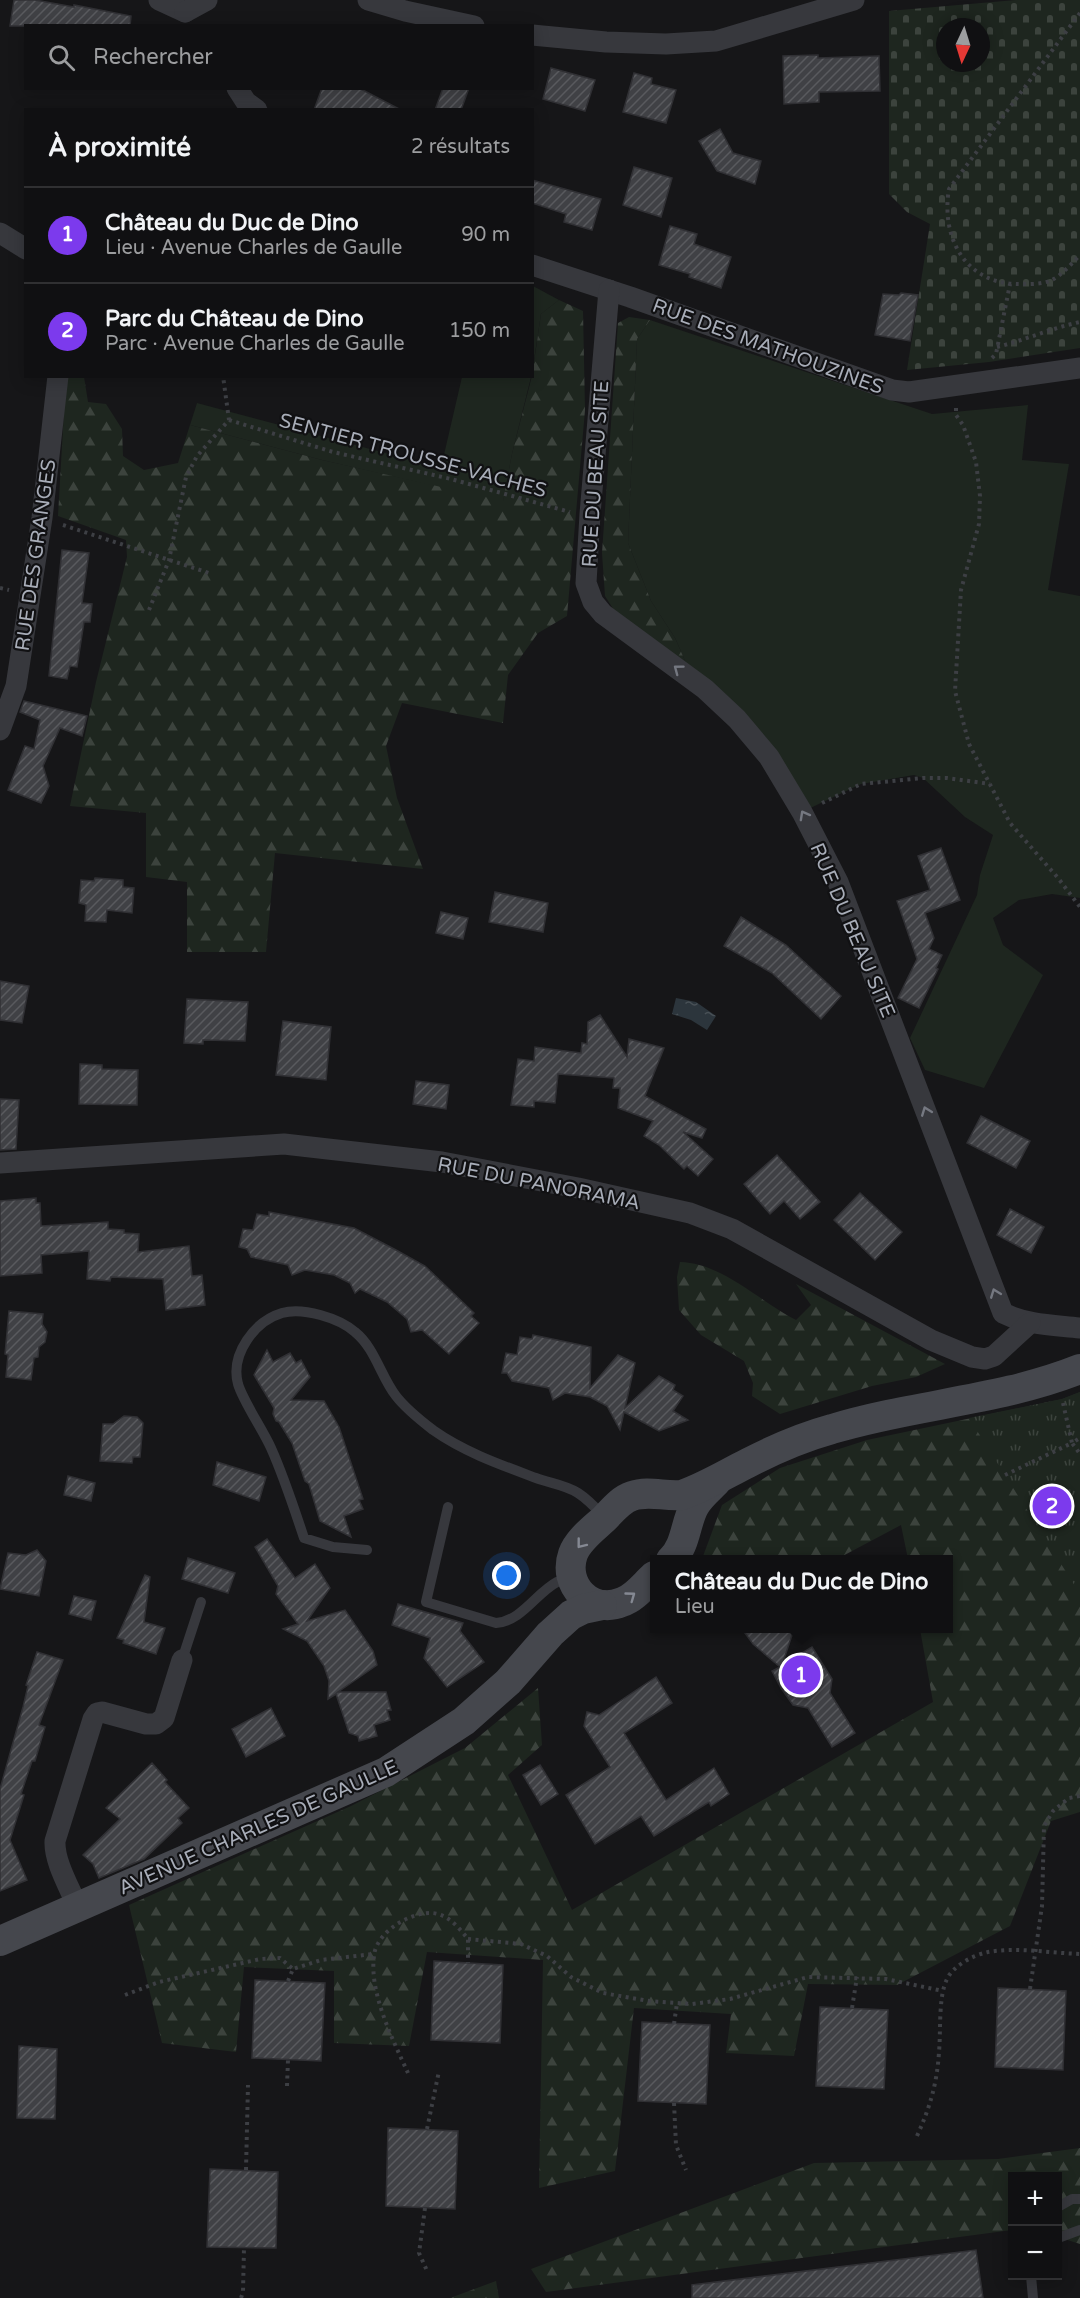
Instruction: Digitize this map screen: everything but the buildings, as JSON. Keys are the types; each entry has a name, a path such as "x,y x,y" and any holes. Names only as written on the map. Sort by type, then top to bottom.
{"main road":[{"name":"AVENUE CHARLES DE GAULLE","path":"550,1634 565,1610 573,1579 573,1554 579,1544 629,1497 650,1493 682,1495 787,1445 831,1429 874,1417 995,1395 1071,1373"},
{"name":"AVENUE CHARLES DE GAULLE","path":"677,1550 698,1499 721,1478"},
{"name":"AVENUE CHARLES DE GAULLE","path":"661,1495 677,1506 682,1517 684,1532 677,1550"},
{"path":"573,1579 579,1594 602,1605"},
{"name":"AVENUE CHARLES DE GAULLE","path":"0,1941 360,1785 410,1758 465,1721 570,1615 583,1609 623,1602 632,1597 650,1580"}],"street":[{"path":"159,0 190,19 207,0"},
{"path":"368,0 465,24"},
{"path":"534,35 606,42 666,44 716,41 854,0"},
{"path":"238,90 246,102 254,108"},
{"path":"0,234 24,248"},
{"name":"RUE DES MATHOUZINES","path":"534,266 892,390 909,392 1080,368"},
{"name":"RUE DU BEAU SITE","path":"609,290 586,583 593,602 603,615 705,689 736,719 769,757 802,812 838,882 1003,1313 1030,1323 1080,1328"},
{"name":"RUE DES GRANGES","path":"0,730 16,686 42,518 58,378"},
{"name":"RUE DU PANORAMA","path":"0,1163 284,1144 442,1162 578,1188 690,1213 732,1229 931,1340 972,1357 986,1359 994,1356 1030,1323"},
{"path":"78,1908 54,1849 93,1719 97,1713 102,1712 146,1724 156,1724 164,1718 182,1660"}],"lane":[{"path":"367,1550 333,1547 304,1538 272,1449 238,1384 237,1369 251,1334 274,1316 290,1311 311,1314 344,1325 355,1332 366,1344 396,1397 434,1431 462,1448 518,1472 576,1491 591,1502 605,1518"},
{"path":"448,1506 426,1602 496,1623 504,1622 515,1616 558,1581 573,1579"},
{"path":"182,1660 201,1602"},
{"path":"1062,2205 1072,2199 1080,2199"},
{"path":"1062,2237 1080,2230"},
{"path":"1031,2280 1033,2298"}],"path":[{"path":"1080,13 949,189 946,209 949,229 957,251 970,267 988,278 1010,284 1032,284 1053,279 1080,255"},
{"path":"989,362 996,354 1010,284"},
{"path":"997,347 1033,338 1057,327 1080,322"},
{"path":"149,610 169,560 186,477 197,456 229,420 223,378"},
{"path":"957,386 956,415 963,425 976,462 980,496 979,524 961,590 955,691 969,744 1010,823 1080,907"},
{"name":"SENTIER TROUSSE-VACHES","path":"229,420 333,452 451,478 566,512 590,514"},
{"path":"42,518 212,574"},
{"path":"802,812 861,784 947,778 990,784"},
{"path":"1071,1373 1062,1399 1072,1443 1080,1454"},
{"path":"1005,1475 1080,1438"},
{"path":"1030,1989 1042,1906 1044,1826 1053,1810 1068,1798 1080,1796"},
{"path":"408,2073 384,2020 375,1978 374,1954 386,1932 405,1918 433,1913 452,1921 468,1939 468,1963"},
{"path":"468,1939 521,1944 547,1956 571,1977 603,1993 649,2001 692,2004 730,2000 808,1977 886,1979 943,1991"},
{"path":"917,2136 932,2102 939,2056 943,1991 947,1978 961,1963 987,1953 1080,1954"},
{"path":"288,1982 293,1969 321,1959 374,1954"},
{"path":"125,1995 159,1983 260,1959 280,1958 293,1969"},
{"path":"852,2008 857,1977"},
{"path":"674,2024 677,2003"},
{"path":"287,2086 288,2060"},
{"path":"427,2129 439,2071"},
{"path":"246,2170 248,2085"},
{"path":"674,2103 676,2145 686,2170"},
{"path":"425,2208 419,2253 428,2273"},
{"path":"240,2298 243,2292 244,2248"}],"green space":[{"path":"1016,0 1080,0 1080,348 989,362 907,370 930,224 907,212 889,194 889,11"},
{"path":"534,287 559,300 541,314 534,360"},
{"path":"559,300 583,311 585,410 567,616 538,633 508,675 503,723 402,703 386,746 397,798 423,869 275,853 266,952 187,952 187,882 146,877 146,813 70,806 96,682 127,557 126,540 58,516 66,378 84,378 88,402 106,404 122,429 123,456 144,470 178,463 190,425 322,460 503,501 512,454 531,378 534,378 541,314"},
{"path":"629,317 650,320 637,339 628,543 651,601 675,638 686,663 619,618 605,596 602,553 618,323"},
{"path":"650,320 932,414 1028,405 1022,460 1069,464 1048,590 1080,596 1080,898 1052,894 1019,900 993,918 1003,945 1043,975 984,1088 925,1070 910,1038 977,895 980,875 993,835 965,817 923,778 914,775 861,784 802,812 686,663 675,638 651,601 628,543 637,339"},
{"path":"462,378 531,378 503,502 322,460 190,425 197,403 423,463 443,459"},
{"path":"680,1262 696,1264 725,1276 796,1320 811,1305 796,1284 945,1364 916,1377 872,1386 780,1414 752,1396 753,1383 744,1361 701,1335 679,1310 677,1277"},
{"path":"1080,1392 1080,1812 1051,1821 1010,1926 897,1985 808,1984 794,2056 726,2053 731,2014 634,2008 615,2171 539,2188 543,1960 427,1952 409,2046 334,2043 334,1971 244,1967 236,2052 162,2043 129,1905 351,1806 465,1748 538,1688 542,1745 508,1775 572,1910 933,1702 921,1633 953,1633 953,1555 907,1555 901,1525 845,1555 703,1555 722,1505 780,1468 867,1440 1062,1399"},
{"path":"1080,1392 1080,1594 969,1418 1062,1399"},
{"path":"1080,2148 1080,2244 1062,2238 1062,2172 1008,2172 1008,2231 546,2292 531,2269 814,2163 998,2159"},
{"path":"496,2281 499,2298 450,2298"}],"water":[{"path":"676,998 696,1002 716,1016 707,1030 691,1020 672,1014"}],"place":[{"name":"Parc du Château de Dino","path":"1052,1506"},
{"name":"Château du Duc de Dino","path":"801,1675"}]}
